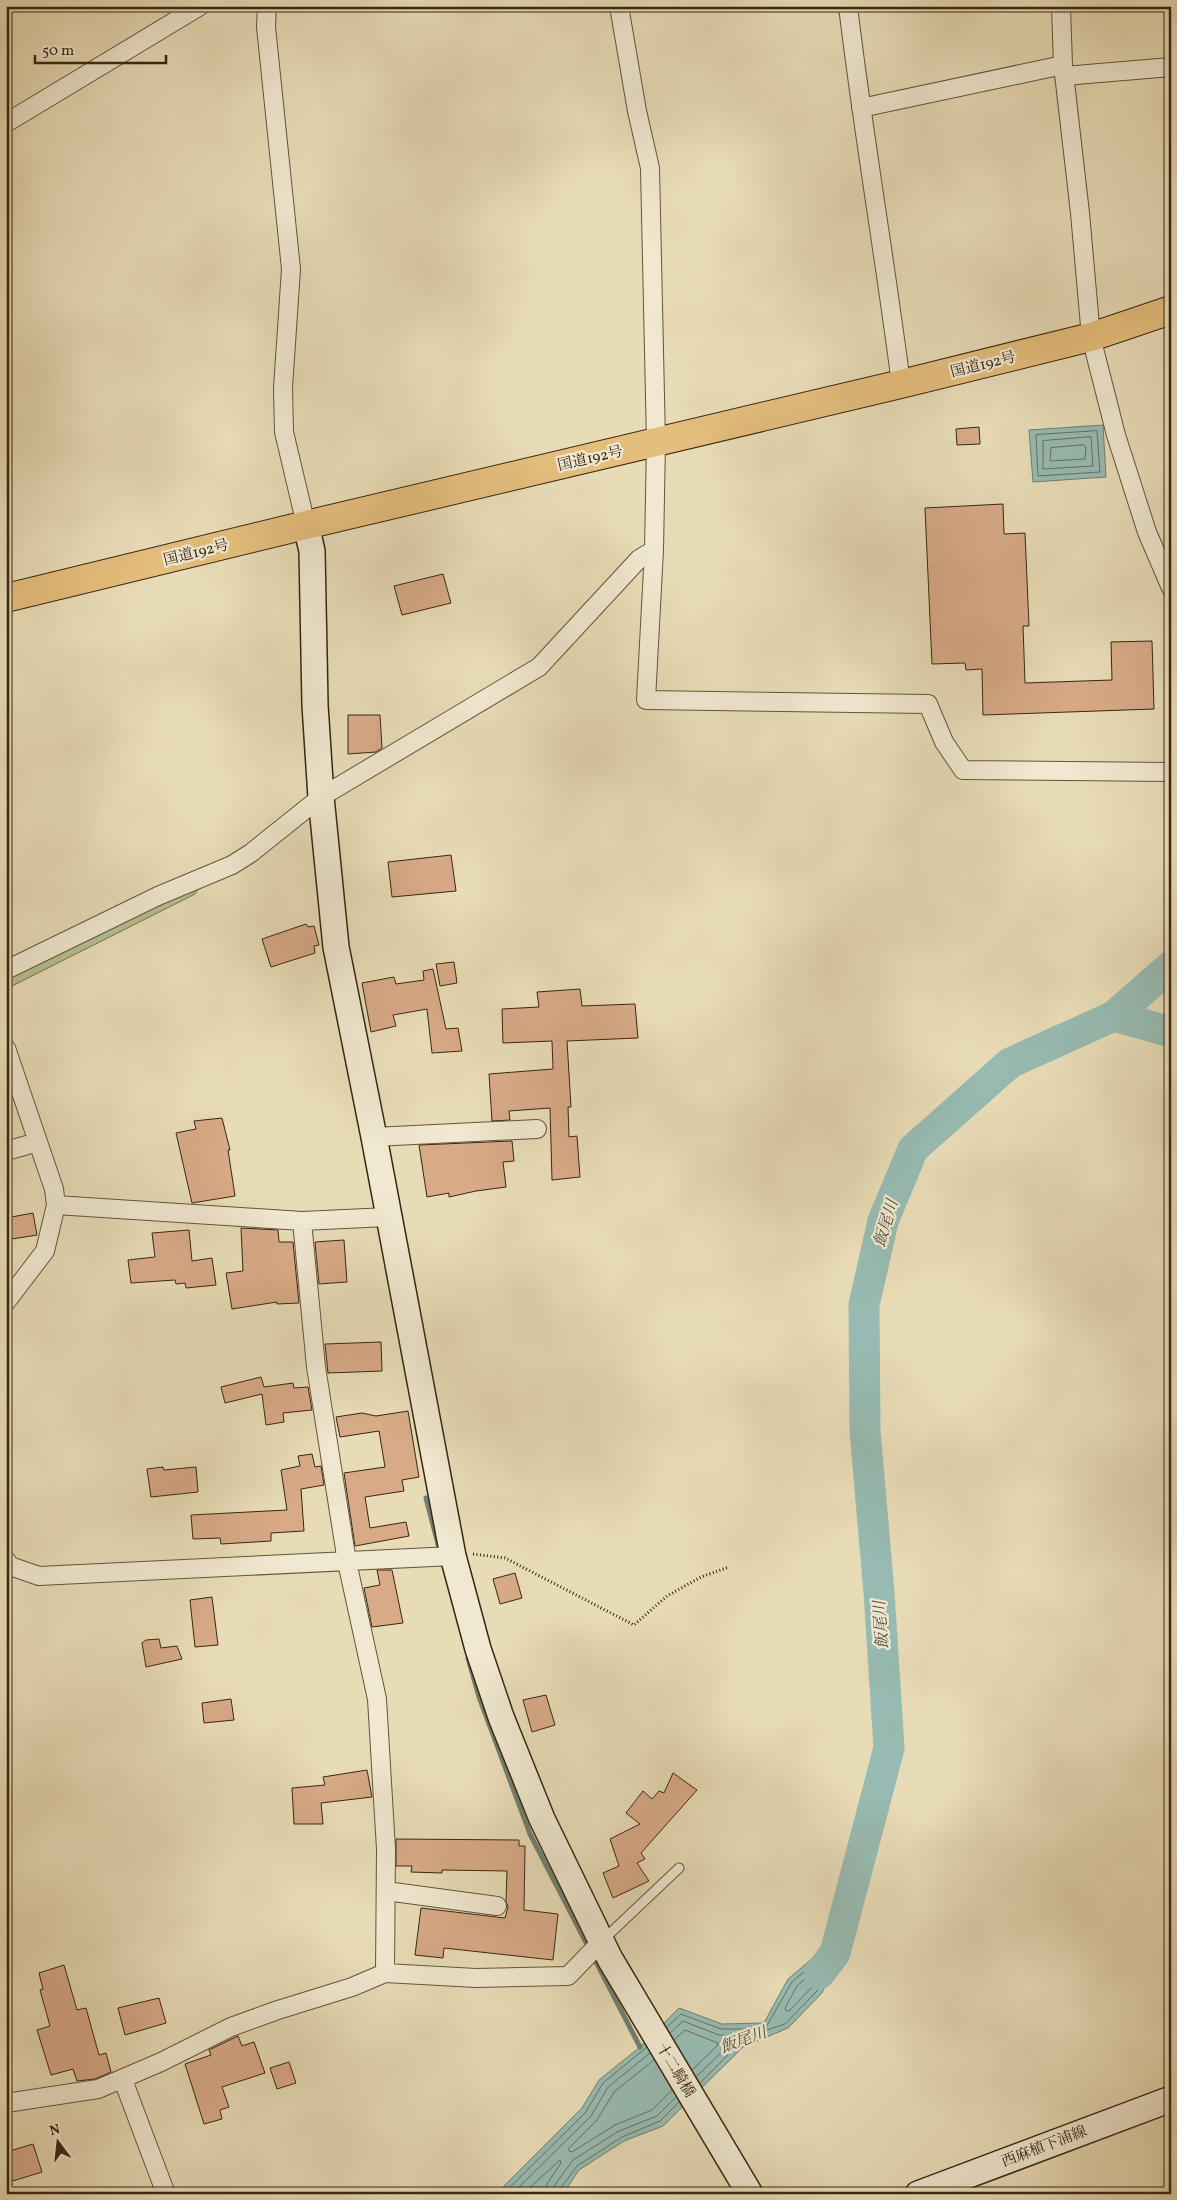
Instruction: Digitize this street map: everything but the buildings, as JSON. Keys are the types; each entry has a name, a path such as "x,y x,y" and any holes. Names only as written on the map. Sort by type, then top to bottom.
{"highway":[{"name":"国道192号","path":"6,598 901,384 1091,337 1171,310"}],"street":[{"path":"6,124 200,6"},
{"path":"267,6 266,27 291,269 283,388 284,432 306,525"},
{"path":"619,6 637,111 650,168 656,442 654,550 646,700 928,704 944,742 962,770 1171,772"},
{"path":"848,6 901,384"},
{"path":"1061,6 1064,70 1091,337 1119,443 1147,532 1171,588"},
{"path":"861,108 1064,70 1171,67"},
{"name":"十二騎橋","path":"306,525 312,551 315,705 321,797 336,947 374,1137 445,1557 501,1717 598,1952 746,2188"},
{"path":"6,970 158,896 232,865 251,853 321,797 539,667 639,558 654,550"},
{"path":"6,1048 54,1189 56,1205 45,1251 6,1302"},
{"path":"374,1137 537,1129"},
{"path":"6,1151 38,1142"},
{"path":"56,1205 302,1221 388,1217"},
{"path":"302,1221 316,1367 347,1562 376,1700 386,1849 384,1973"},
{"path":"6,1560 10,1566 39,1576 445,1557"},
{"path":"386,1891 497,1906"},
{"path":"6,2104 98,2089 123,2080 231,2027 352,1987 384,1973 476,1978 568,1976 598,1952"},
{"path":"123,2080 166,2194"},
{"name":"西麻植下浦線","path":"918,2194 1171,2099"}],"lane":[{"path":"598,1952 679,1868"}],"path":[{"path":"445,1557 471,1554 505,1558 634,1625 667,1596 701,1577 729,1567"}],"green space":[{"path":"200,885 195,894 6,989 6,976"}],"water":[{"path":"1103,425 1106,477 1033,482 1029,430"},
{"path":"846,1930 822,1993 788,2028 743,2047 663,2126 624,2141 579,2170 563,2194 496,2194 582,2108 599,2080 640,2047 679,2008 722,2024 764,2023 788,1979"}],"waterway":[{"name":"飯尾川","path":"819,1974 835,1953 889,1748 879,1592 865,1431 864,1305 883,1221 913,1149 1010,1063 1114,1016 1171,966"},
{"name":"飯尾川","path":"1114,1016 1171,1032"},
{"path":"426,1498 439,1548"},
{"path":"468,1658 479,1697 530,1834 640,2047"}]}
